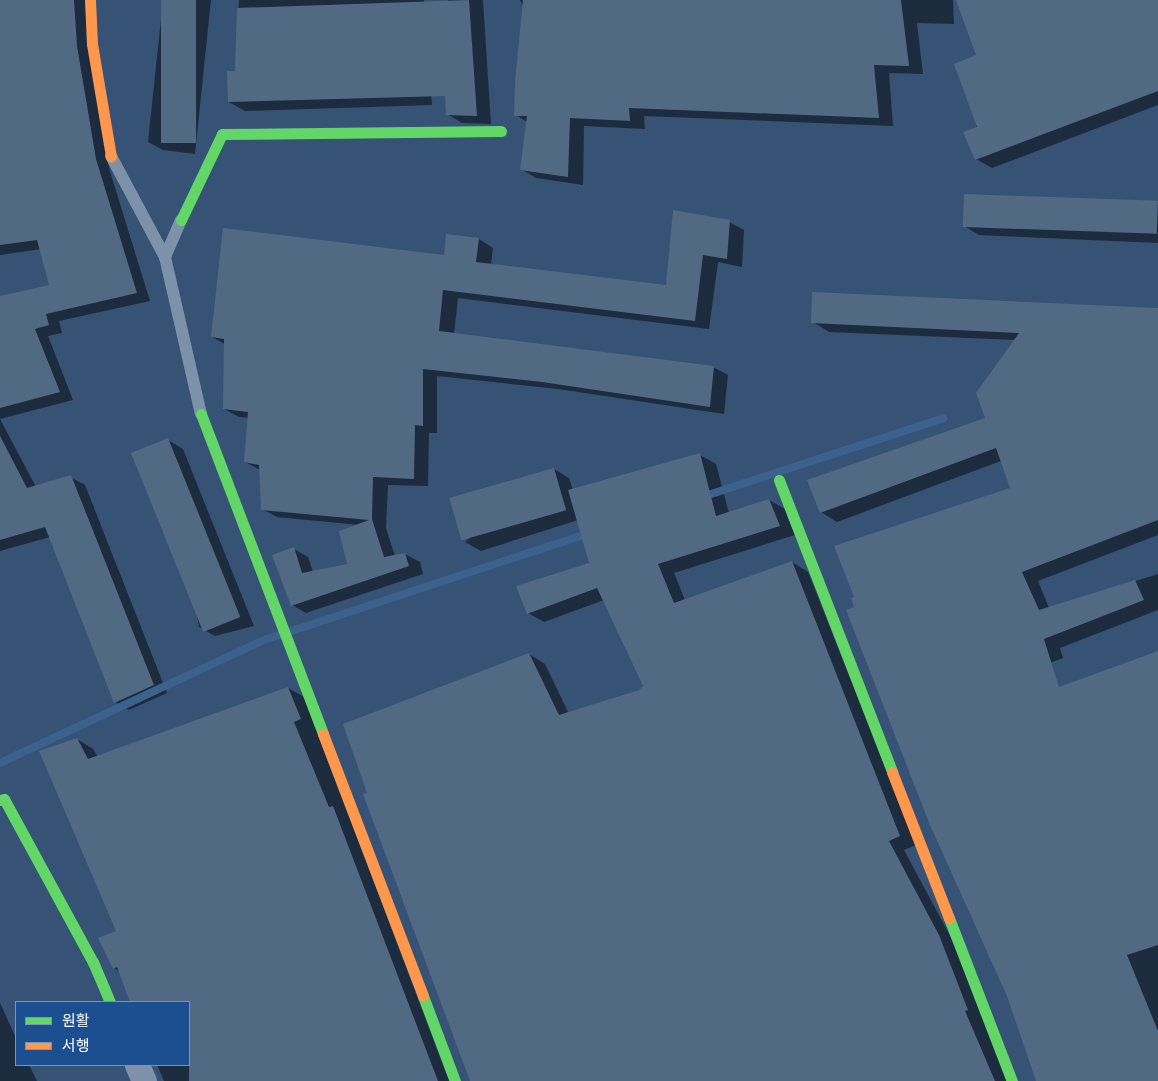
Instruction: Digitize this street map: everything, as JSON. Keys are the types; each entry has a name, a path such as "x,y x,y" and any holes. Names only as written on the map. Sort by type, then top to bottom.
{"street":[{"path":"90,0 92,44 111,156"},
{"path":"181,220 222,134 501,131"},
{"path":"201,414 455,1081"},
{"path":"779,480 1012,1081"},
{"path":"0,800 4,799 9,807 93,962 110,1001"},
{"path":"137,1066 144,1081"}],"lane":[{"path":"111,156 165,257 201,414"},
{"path":"165,257 181,220"}],"building":[{"path":"0,0 74,0 77,46 96,159 137,293 46,314 49,325 35,329 60,392 0,408 0,296 49,285 37,240 0,245"},
{"path":"161,0 196,0 196,143 161,143"},
{"path":"469,0 477,116 446,115 445,96 228,102 227,71 235,71 237,8"},
{"path":"523,0 901,0 909,66 874,65 879,118 629,108 630,121 570,118 568,177 520,170 527,116 514,116 515,81"},
{"path":"956,0 1158,0 1158,91 975,160 963,132 977,127 954,64 976,55"},
{"path":"964,194 1158,201 1157,234 963,227"},
{"path":"673,210 730,220 727,259 703,255 695,321 443,290 439,331 714,366 710,407 542,382 423,369 423,426 415,425 414,479 373,477 372,519 384,557 405,553 409,566 291,606 272,555 294,547 302,573 347,564 339,531 369,520 261,510 259,465 244,462 248,412 223,409 224,339 211,337 223,228 444,255 446,234 479,238 476,262 666,285"},
{"path":"812,292 1158,308 1158,520 1022,572 1039,610 1135,580 1144,600 1044,639 1059,687 1158,651 1158,945 1127,955 1158,1031 1158,1081 1036,1081 1007,996 930,825 846,610 854,607 851,598 854,597 834,546 1010,488 996,448 820,513 807,480 985,418 976,393 1019,333 811,323"},
{"path":"0,436 27,488 71,475 154,685 114,703 45,527 0,540"},
{"path":"168,438 240,617 203,632 131,453"},
{"path":"700,453 716,516 769,499 780,526 658,564 674,603 792,561 900,836 889,841 939,935 968,1010 965,1011 995,1081 470,1081 363,794 367,793 343,724 529,653 559,715 639,690 643,686 597,588 527,614 516,586 589,563 568,490"},
{"path":"554,468 566,510 461,540 449,498"},
{"path":"288,687 301,719 294,722 329,807 333,806 438,1081 189,1081 190,1001 130,1001 117,967 113,969 98,938 116,931 39,751 77,738 88,759"}],"waterway":[{"path":"702,497 943,418"},
{"path":"0,763 264,640 589,533"}],"traffic: fast":[{"path":"181,220 222,134 501,131"},
{"path":"201,414 323,734"},
{"path":"779,480 892,772"},
{"path":"0,800 4,799 93,962 110,1001"},
{"path":"949,918 1012,1081"},
{"path":"423,996 455,1081"}],"traffic: slow":[{"path":"90,0 92,44 111,156"},
{"path":"323,734 423,996"},
{"path":"892,772 949,918"}]}
